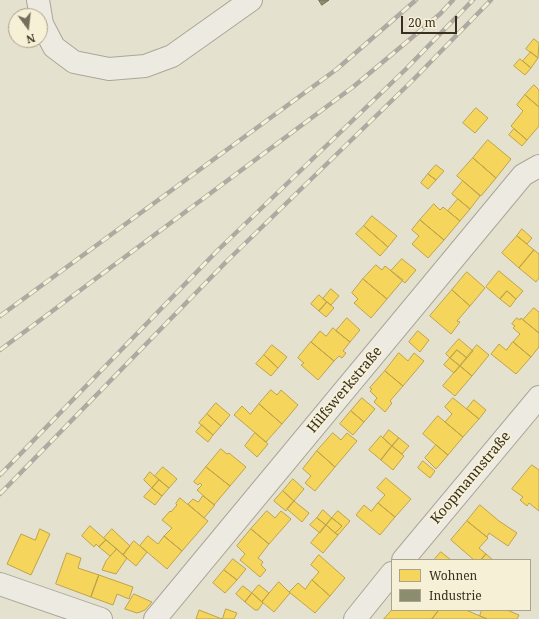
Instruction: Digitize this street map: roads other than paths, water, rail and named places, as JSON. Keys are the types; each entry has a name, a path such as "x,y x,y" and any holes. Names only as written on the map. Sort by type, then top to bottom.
{"street":[{"path":"38,0 42,24 54,47 74,62 110,69 144,66 172,56 251,0"},
{"name":"Hilfswerkstraße","path":"155,619 523,175 539,166"},
{"name":"Koopmannstraße","path":"404,559 539,397"},
{"path":"355,619 391,574"},
{"path":"0,584 101,619"}],"railway":[{"path":"0,316 337,69 416,0"},
{"path":"0,350 353,87 440,14 453,0"},
{"path":"0,475 217,251 405,70 473,0"},
{"path":"0,494 227,261 413,80 491,0"}]}
